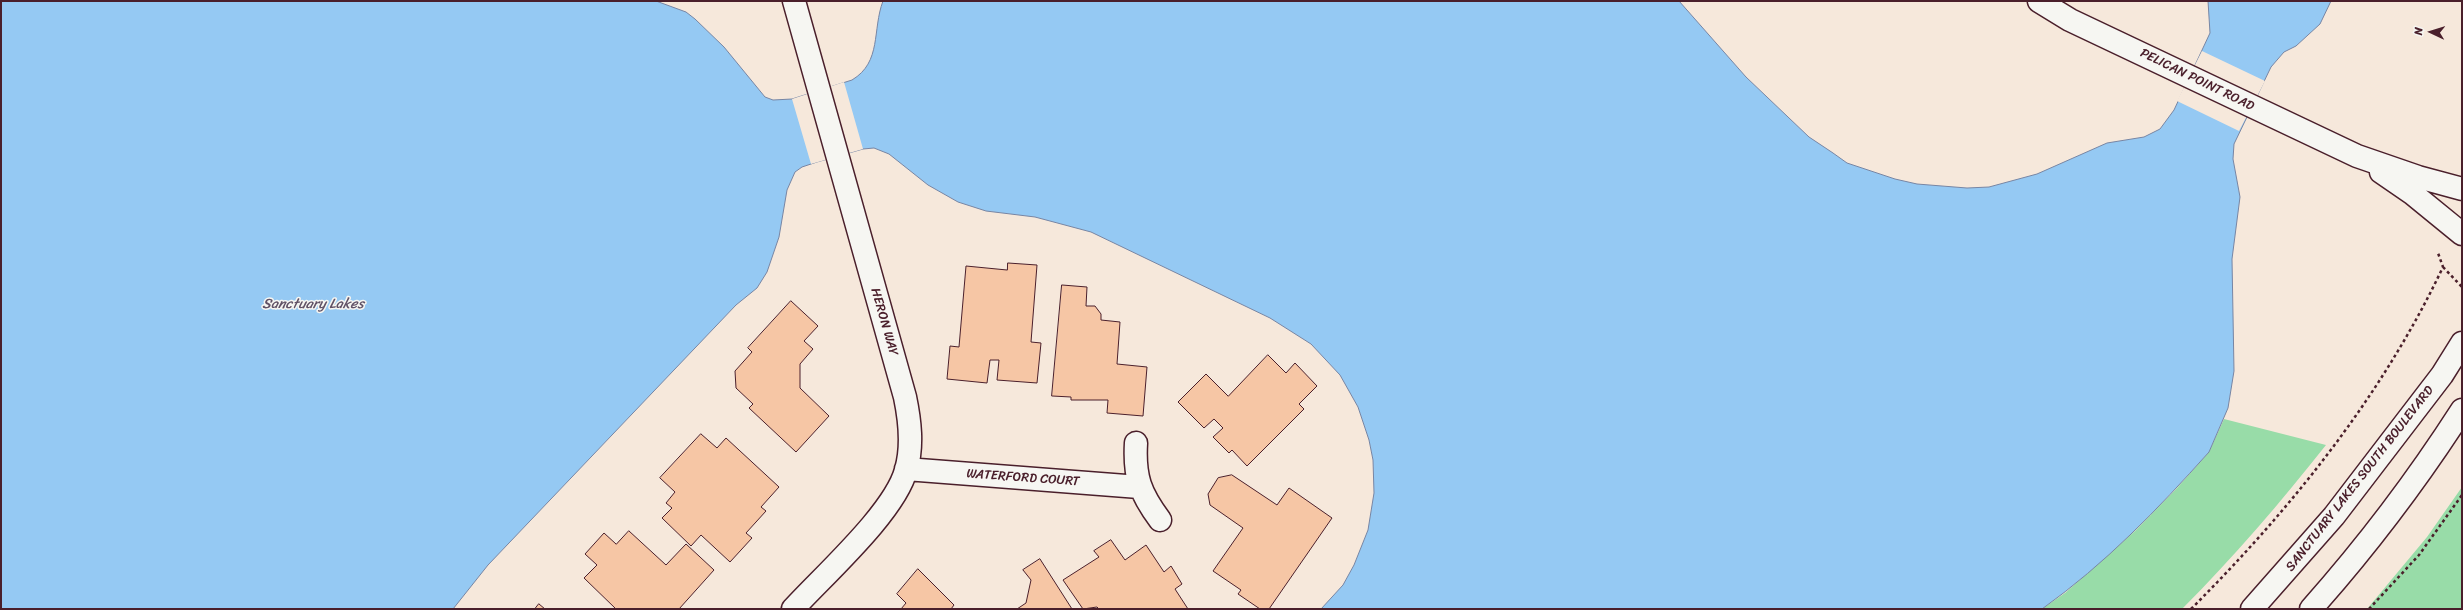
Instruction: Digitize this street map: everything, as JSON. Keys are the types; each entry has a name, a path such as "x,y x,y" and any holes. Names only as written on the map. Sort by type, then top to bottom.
{"street":[{"name":"HERON WAY","path":"792,609 878,518 895,496 906,469 910,436 905,397 794,1"},
{"name":"PELICAN POINT ROAD","path":"2039,1 2070,20 2357,156 2418,177 2462,189"},
{"name":"PELICAN POINT ROAD","path":"2357,156 2413,194 2456,229"},
{"name":"SANCTUARY LAKES SOUTH BOULEVARD","path":"2252,609 2334,516 2442,375 2462,343"},
{"path":"2311,609 2390,514 2462,410"},
{"path":"1136,443 1136,468 1139,486 1146,501 1160,520"},
{"name":"WATERFORD COURT","path":"906,469 1139,486"}],"path":[{"path":"2456,229 2437,250 2443,267 2462,287"},
{"path":"2191,609 2227,573 2283,509 2342,436 2386,370 2443,267"},
{"path":"2369,609 2419,555 2462,496"}],"green space":[{"path":"2224,419 2326,445 2220,570 2182,609 2042,609 2065,593 2135,531 2177,488 2209,452"},
{"path":"2462,487 2462,609 2367,609 2427,537"}],"water":[{"name":"Sanctuary Lakes","path":"1,1 656,1 686,12 695,19 724,47 765,97 773,100 792,99 852,80 861,73 868,64 872,55 883,1 1679,1 1746,77 1809,137 1847,163 1895,179 1917,184 1967,188 1989,187 2037,174 2107,143 2144,137 2160,129 2174,110 2210,33 2208,1 2331,1 2320,24 2296,46 2284,52 2271,67 2234,144 2233,159 2240,197 2232,259 2234,371 2228,408 2209,452 2150,515 2109,555 2088,574 2042,609 1321,609 1343,585 1354,565 1368,530 1374,493 1373,460 1369,440 1358,407 1340,375 1311,344 1270,318 1091,232 1035,217 986,211 958,202 928,185 889,154 874,148 863,149 817,162 802,167 795,172 787,190 779,237 767,272 757,288 736,305 488,565 453,609 1,609"}],"pier":[{"path":"2202,51 2265,81 2239,131 2177,101"},
{"path":"844,82 863,149 811,164 792,99"}],"building":[{"path":"1008,263 1037,265 1031,342 1041,343 1037,383 997,380 999,360 990,360 987,383 947,379 950,346 959,347 966,266 1007,270"},
{"path":"1062,285 1087,287 1086,306 1095,306 1101,314 1101,320 1120,322 1117,364 1147,367 1143,416 1107,413 1108,400 1071,400 1071,397 1052,396"},
{"path":"791,301 818,326 804,341 813,349 800,364 800,388 829,416 796,452 749,408 753,404 736,388 735,371 752,352 748,348"},
{"path":"1268,355 1286,373 1295,363 1317,386 1299,404 1304,409 1247,466 1232,450 1229,453 1213,437 1223,428 1214,419 1204,428 1178,402 1206,374 1228,396"},
{"path":"701,434 717,448 726,438 779,487 761,507 766,511 746,533 752,538 730,562 701,535 691,546 662,518 672,508 666,503 675,492 660,478"},
{"path":"1232,475 1277,505 1289,488 1332,518 1269,609 1260,609 1238,594 1241,590 1213,571 1243,528 1210,505 1208,494 1218,478"},
{"path":"629,531 666,565 686,544 714,570 679,609 616,609 584,578 597,565 585,554 604,533 616,544"},
{"path":"1111,540 1125,560 1146,545 1164,572 1171,566 1182,584 1175,589 1188,609 1099,609 1097,607 1083,609 1063,580 1099,557 1094,551"},
{"path":"1040,559 1072,609 1017,609 1026,603 1031,580 1023,570"},
{"path":"918,569 954,605 951,609 901,609 906,603 897,594"},
{"path":"539,604 545,609 535,609"}]}
